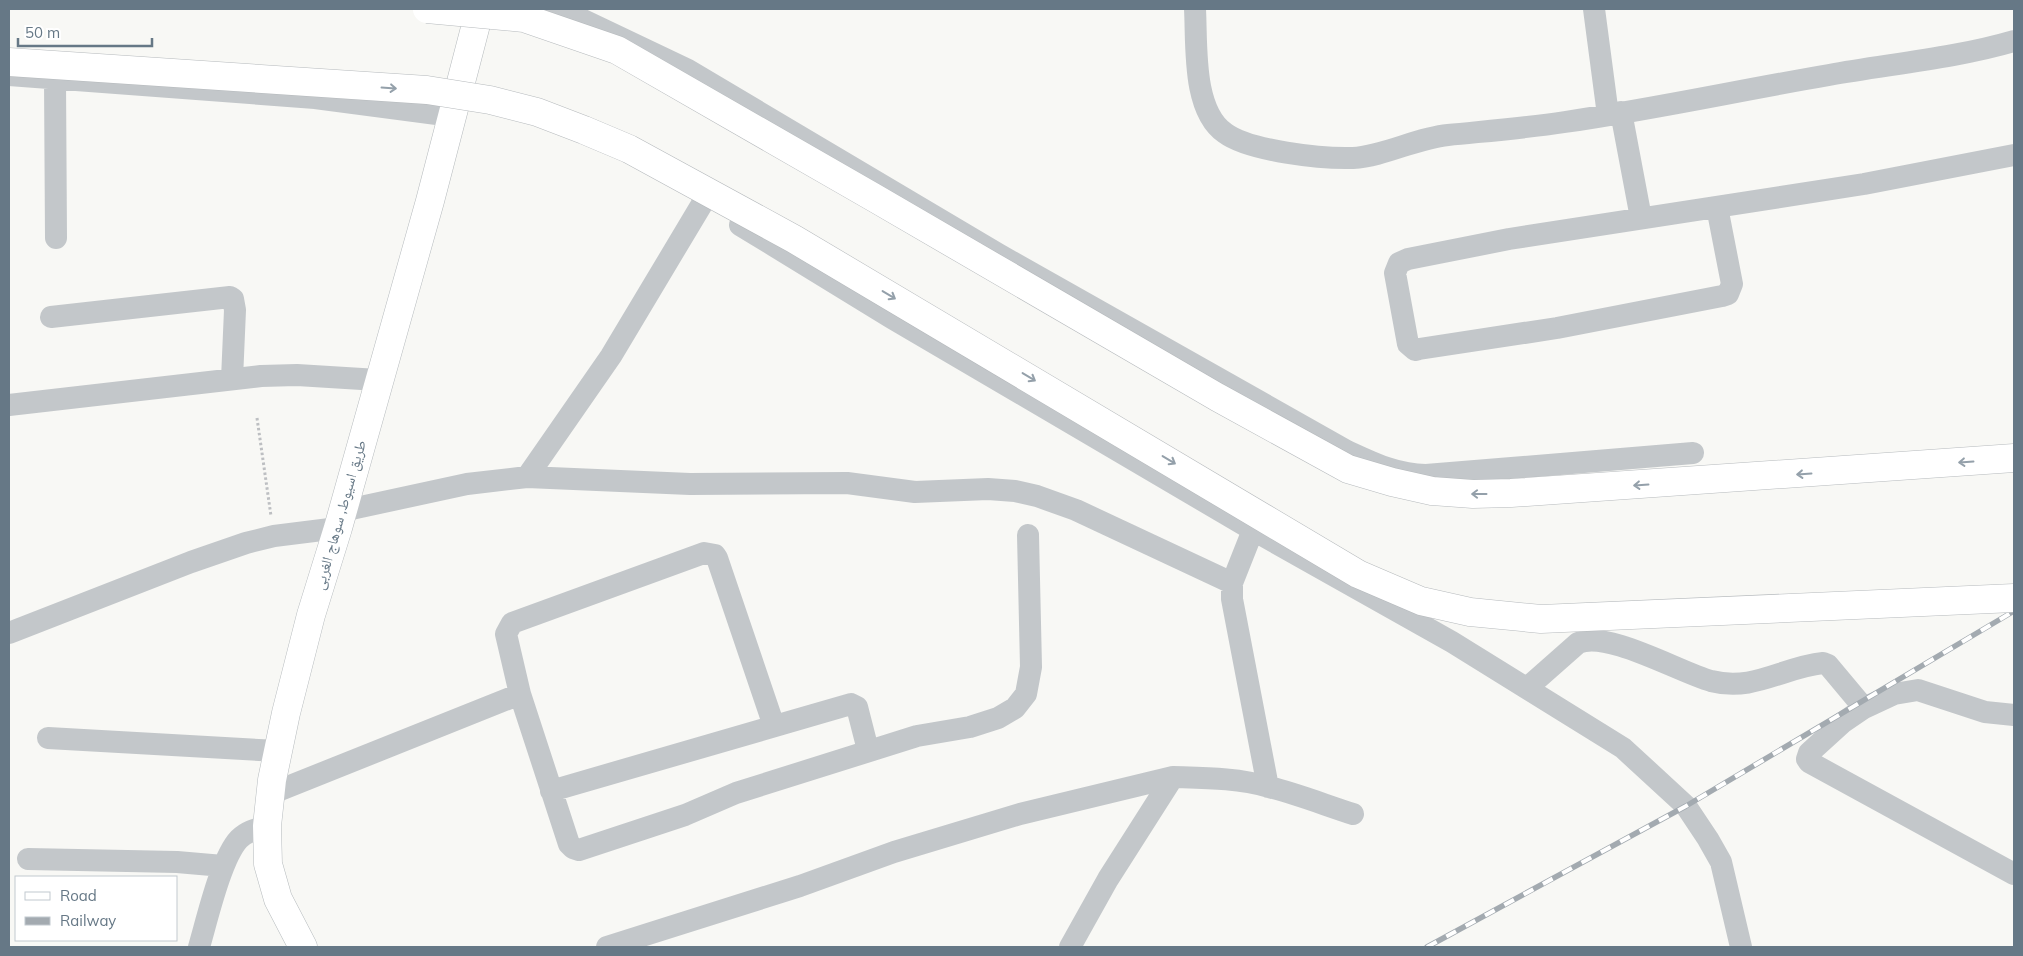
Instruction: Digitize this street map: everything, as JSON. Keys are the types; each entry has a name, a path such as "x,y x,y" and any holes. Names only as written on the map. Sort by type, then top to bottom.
{"main road":[{"path":"427,9 524,18 617,50 1226,402 1348,469 1392,482 1432,491 1473,494 1511,493 2014,458"},
{"name":"طريق اسيوط, سوهاج الغربى","path":"303,947 278,899 266,846 266,826 270,794 278,751 311,615 340,520 456,101 478,14"},
{"path":"9,62 427,90 490,100 537,112 629,149 794,239 1358,574 1421,601 1470,612 1541,619 2014,598"}],"street":[{"path":"555,9 625,39 688,70 1007,258 1347,451 1376,464 1406,474 1426,475 1694,453"},
{"path":"1196,9 1199,78 1214,124 1226,134 1254,146 1293,153 1357,158 1436,136 1509,130 1614,114 1868,68 1980,50 2014,41"},
{"path":"1594,9 1614,114 1641,218"},
{"path":"9,75 55,80 315,98 456,101 538,124 611,154 748,228 892,318 1253,530 1452,642 1623,748 1686,806 1721,862 1741,947"},
{"path":"55,80 56,238"},
{"path":"1717,207 1732,284 1728,294 1585,323 1420,350 1415,350 1408,344 1394,274 1399,264 1408,259 1509,239 1864,184 2014,155"},
{"path":"527,477 611,356 702,204"},
{"path":"51,317 230,297 233,299 235,310 232,379"},
{"path":"9,405 279,375 378,380"},
{"path":"9,633 210,555 246,543 340,520 467,484 527,477 690,484 782,485 847,483 915,492 988,489 1015,491 1037,496 1076,510 1232,583"},
{"path":"1253,530 1232,583 1232,599 1268,787"},
{"path":"774,726 717,558 710,553 704,552 512,623 506,634 520,694 551,791 569,844 579,850 685,815 736,793 868,750 917,736 970,727 998,718 1015,708 1026,694 1031,667 1028,535"},
{"path":"1527,688 1578,643 1587,639 1596,639 1624,646 1690,674 1714,681 1749,683 1823,663 1828,665 1864,708"},
{"path":"2014,715 1985,712 1918,690 1894,694 1864,708 1842,724 1809,753 1807,758 1809,762 2014,874"},
{"path":"270,794 520,694"},
{"path":"551,791 846,705 854,705 856,707 868,750"},
{"path":"48,738 278,751"},
{"path":"1070,947 1108,879 1173,777"},
{"path":"607,947 800,886 894,852 1020,814 1173,777 1205,778 1268,787 1353,814"},
{"path":"199,947 223,866 239,838 252,830 266,826"},
{"path":"28,859 177,862 223,866"}],"path":[{"path":"257,418 274,536"}],"railway":[{"path":"1427,947 1686,806 2014,611"}]}
